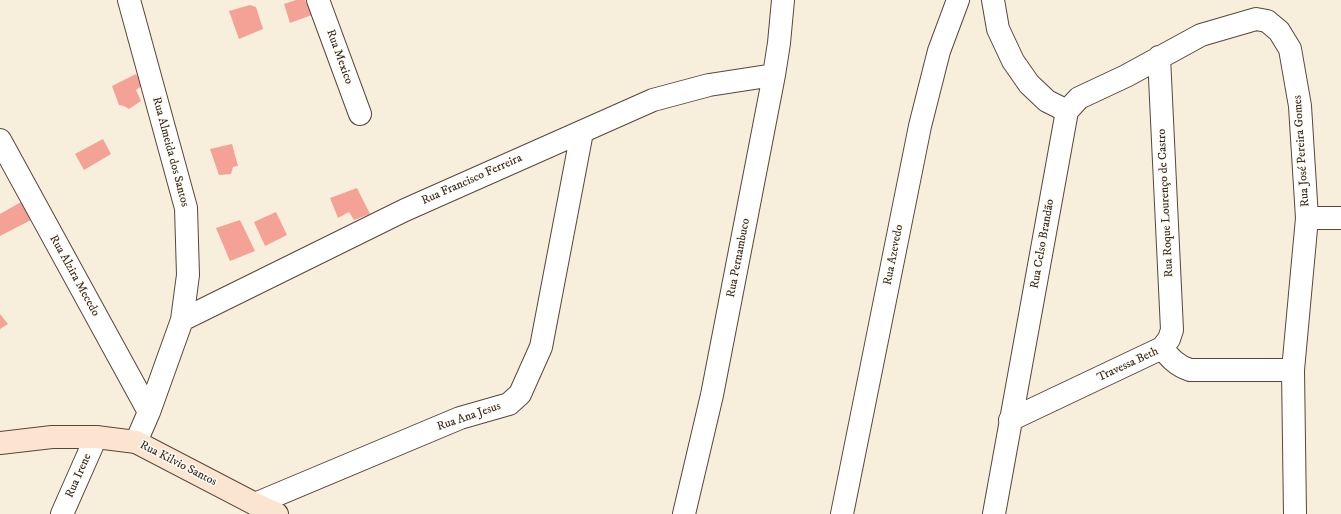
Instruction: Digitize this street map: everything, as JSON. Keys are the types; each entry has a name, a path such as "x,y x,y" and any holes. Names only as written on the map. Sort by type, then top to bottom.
{"main road":[{"name":"Rua Kilvio Santos","path":"0,443 52,437 96,437 136,442 277,514"}],"street":[{"name":"Rua Almeida dos Santos","path":"129,0 186,208 188,275 182,320 149,412 136,442"},
{"name":"Rua Mexico","path":"318,0 360,114"},
{"name":"Rua Pernambuco","path":"684,514 712,395 774,75 783,0"},
{"name":"Rua Azevedo","path":"842,514 920,126 939,51 958,0"},
{"path":"993,0 998,28 1013,61 1029,84 1047,101 1067,111"},
{"name":"Rua José Pereira Gomes","path":"1067,111 1079,98 1126,76 1201,35 1256,19 1267,21 1279,31 1290,49 1300,106 1307,218 1293,370 1295,514"},
{"name":"Rua Roque Lourenço de Castro","path":"1159,57 1172,330 1169,339 1162,348"},
{"name":"Rua Francisco Ferreira","path":"182,320 405,210 654,100 709,85 774,75"},
{"name":"Rua Celso Brandão","path":"994,514 1067,111"},
{"name":"Rua Ana Jesus","path":"255,504 460,418 509,404 520,394 541,347 582,132"},
{"name":"Rua Alzira Mecedo","path":"0,140 149,412"},
{"path":"1307,218 1341,218"},
{"name":"Travessa Beth","path":"1010,420 1162,348 1175,363 1190,370 1293,370"},
{"name":"Rua Irene","path":"62,514 96,437"}],"building":[{"path":"296,0 305,0 312,15 290,23 284,4"},
{"path":"250,5 256,7 263,29 239,39 229,11"},
{"path":"136,74 143,85 136,90 141,101 129,109 119,105 112,86"},
{"path":"103,139 111,154 84,170 75,154"},
{"path":"232,144 238,166 233,167 231,174 219,175 210,149"},
{"path":"357,188 370,214 354,220 349,212 338,218 330,198"},
{"path":"21,202 31,220 0,236 0,214"},
{"path":"276,212 287,235 265,246 254,222"},
{"path":"240,220 255,251 230,261 216,228"},
{"path":"0,314 8,324 0,329"}]}
